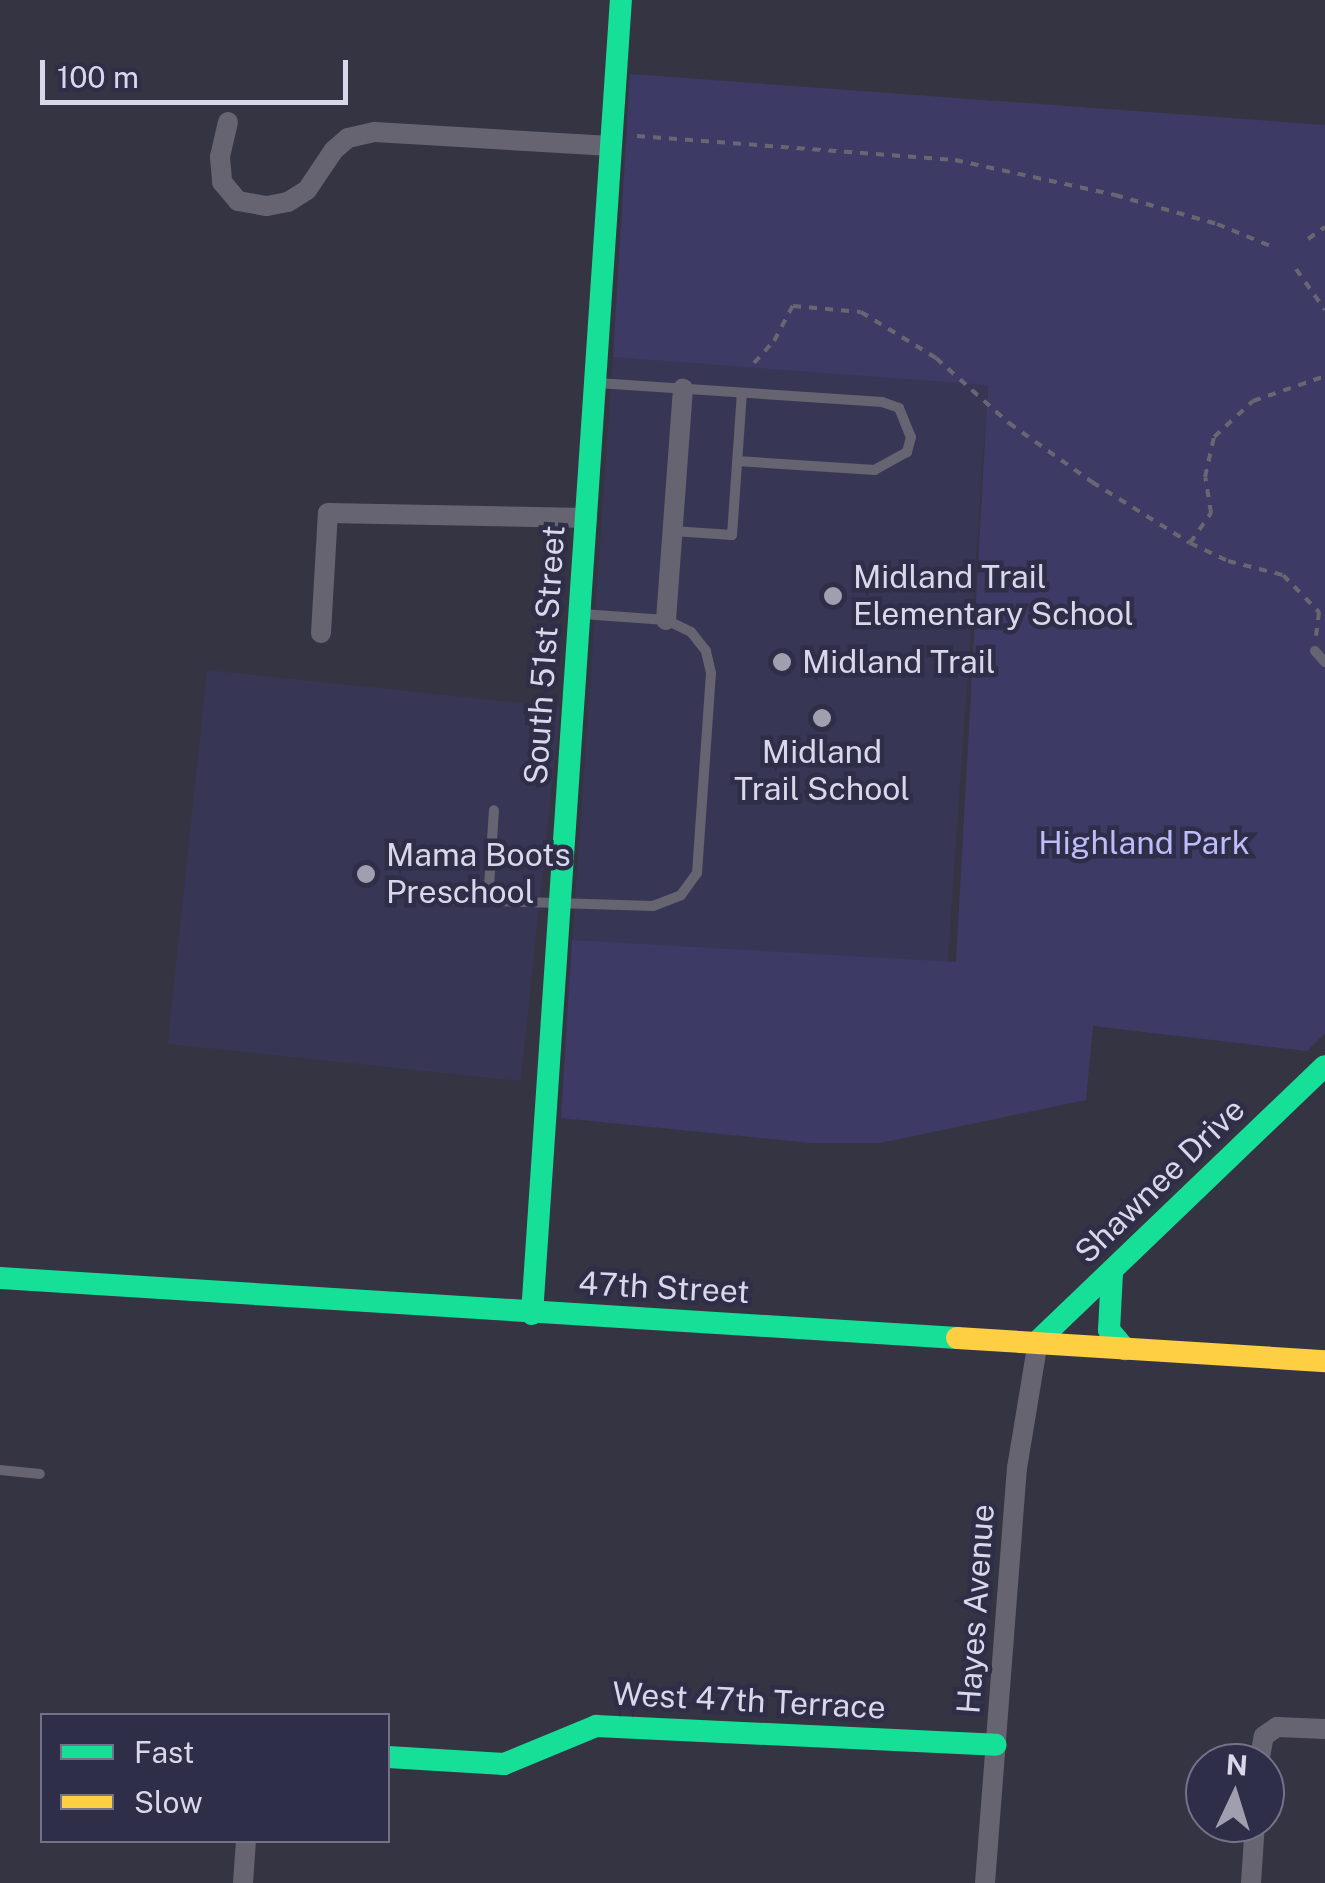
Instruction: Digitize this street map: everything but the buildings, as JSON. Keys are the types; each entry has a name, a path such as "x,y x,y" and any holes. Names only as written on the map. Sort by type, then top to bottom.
{"street":[{"name":"South 51st Street","path":"532,1314 621,0"},
{"path":"228,122 220,157 222,182 238,201 267,206 288,202 307,190 334,150 348,138 375,132 612,140"},
{"path":"666,620 683,389"},
{"path":"321,633 328,513 587,518"},
{"name":"Shawnee Drive","path":"1038,1342 1325,1066"},
{"path":"1112,1273 1109,1330 1125,1348"},
{"name":"47th Street","path":"0,1278 1325,1362"},
{"name":"Hayes Avenue","path":"986,1883 1017,1468 1038,1342"},
{"name":"West 47th Terrace","path":"390,1756 504,1764 596,1726 996,1745"},
{"path":"1263,1743 1264,1736 1276,1727 1325,1730"},
{"path":"242,1883 246,1843"},
{"path":"1252,1883 1254,1843"}],"lane":[{"path":"596,382 882,402 899,408 911,436 907,452 875,470 737,461"},
{"path":"674,531 732,535 742,393"},
{"path":"431,899 653,906 681,895 698,872 711,673 706,652 690,632 666,620 581,614"},
{"path":"1315,651 1325,662"},
{"path":"488,902 494,810"},
{"path":"0,1470 40,1474"}],"path":[{"path":"612,140 955,160 1114,195 1217,224 1273,247"},
{"path":"1308,238 1325,227"},
{"path":"1296,269 1325,310"},
{"path":"754,363 774,341 793,306 861,312 936,358 1009,422 1092,482 1190,543 1228,560 1283,575 1319,612 1315,651"},
{"path":"1190,543 1211,513 1205,477 1214,436 1253,401 1325,376"}],"shaded area":[{"name":"Midland Trail","path":"613,357 988,383 947,967 572,941"},
{"name":"Mama Boots Preschool","path":"207,670 560,707 521,1081 168,1044"}],"green space":[{"name":"Highland Park","path":"630,74 1325,125 1325,1033 1307,1051 1093,1026 1086,1100 880,1143 812,1143 561,1118 572,940 956,962 988,385 613,357"}],"traffic: fast":[{"path":"532,1314 621,0"},
{"path":"1038,1341 1325,1066"},
{"path":"1112,1273 1109,1330 1125,1349"},
{"path":"0,1278 957,1338"},
{"path":"390,1757 504,1764 596,1726 996,1745"}],"traffic: slow":[{"path":"957,1338 1325,1361"}],"place":[{"name":"Midland Trail Elementary School","path":"833,596"},
{"name":"Midland Trail","path":"782,662"},
{"name":"Midland Trail School","path":"822,718"},
{"name":"Mama Boots Preschool","path":"366,874"}]}
